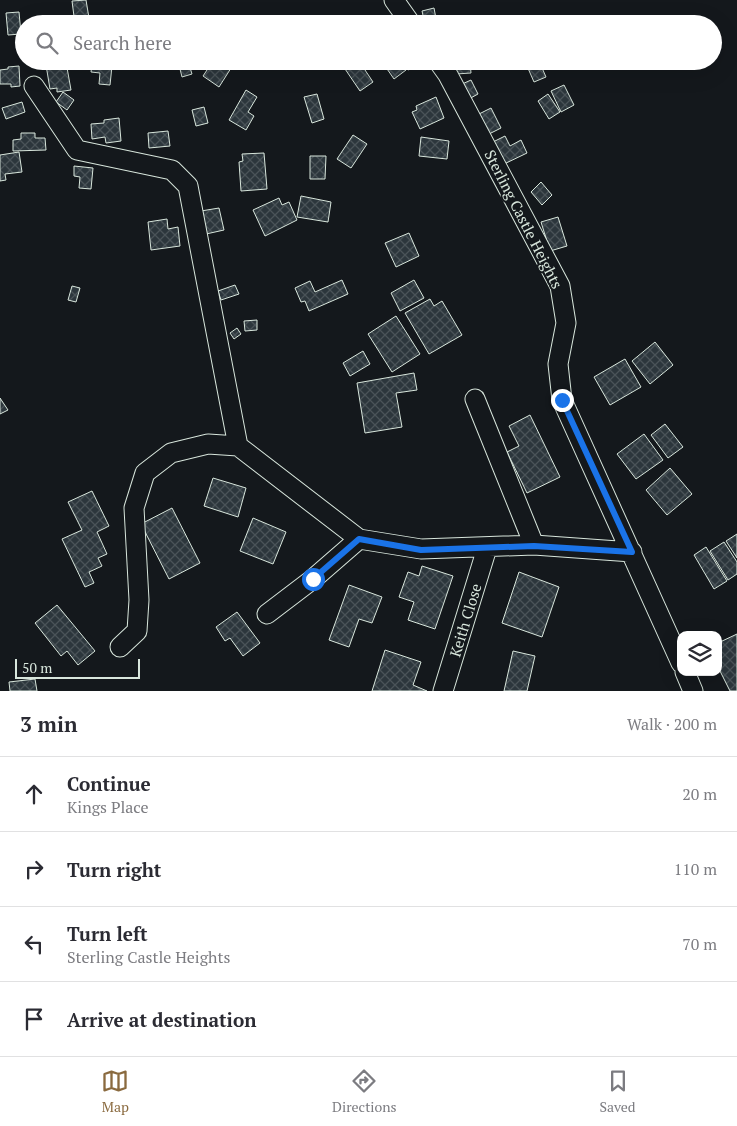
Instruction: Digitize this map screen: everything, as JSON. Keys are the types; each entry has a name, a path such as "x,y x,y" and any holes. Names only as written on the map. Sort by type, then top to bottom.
{"street":[{"path":"394,0 405,15"},
{"name":"Sterling Castle Heights","path":"444,70 560,286 566,323 558,364 562,400 677,654"},
{"path":"34,86 77,150 172,170 188,186 238,446"},
{"path":"475,400 534,546"},
{"path":"120,647 137,631 139,600 134,508 146,473 170,453 208,444 238,446 359,539 421,550 534,546 632,552"},
{"path":"268,614 313,579 359,539"},
{"name":"Keith Close","path":"444,691 487,548"},
{"path":"687,676 693,691"}],"building":[{"path":"86,0 88,15 74,15 72,1"},
{"path":"434,8 435,15 423,15 422,11"},
{"path":"19,12 19,15 15,15 15,34 8,35 6,13"},
{"path":"15,66 15,70 19,70 20,86 11,87 11,84 0,84 0,70 8,69 8,67"},
{"path":"47,70 67,70 71,90 57,92 57,88 50,89"},
{"path":"91,70 112,70 110,85 99,84 100,73 91,72"},
{"path":"180,70 191,70 192,74 182,77"},
{"path":"207,70 230,70 219,87 203,76"},
{"path":"346,70 365,70 373,82 360,91"},
{"path":"388,70 406,70 394,79"},
{"path":"456,70 471,70 471,73 456,74"},
{"path":"529,70 543,70 546,77 534,82"},
{"path":"471,80 478,94 467,100 460,85"},
{"path":"564,85 574,105 561,112 551,91"},
{"path":"246,90 257,97 248,112 254,116 246,130 229,120"},
{"path":"63,92 74,100 67,110 56,102"},
{"path":"317,94 324,119 312,123 304,97"},
{"path":"548,94 560,112 549,119 538,101"},
{"path":"436,97 444,118 420,129 412,112 417,110 416,106"},
{"path":"22,102 25,112 6,119 2,108"},
{"path":"204,107 208,123 196,126 192,110"},
{"path":"491,108 501,128 489,134 479,114"},
{"path":"119,118 121,141 106,143 105,137 92,139 91,124 104,123 104,120"},
{"path":"168,131 170,146 149,148 148,133"},
{"path":"21,133 35,133 35,138 45,138 46,150 13,151 13,140 21,139"},
{"path":"353,135 367,144 351,168 337,159"},
{"path":"505,136 510,146 521,140 527,153 502,165 491,143"},
{"path":"421,137 449,141 447,159 419,156"},
{"path":"19,152 22,172 5,174 6,180 0,181 0,155"},
{"path":"264,153 267,189 241,191 239,162 243,161 242,154"},
{"path":"310,156 326,156 325,179 310,179"},
{"path":"74,166 93,168 91,189 79,188 80,177 74,176"},
{"path":"541,182 552,195 542,205 531,192"},
{"path":"301,196 331,202 328,222 297,217"},
{"path":"279,198 282,205 289,202 297,220 265,236 253,210"},
{"path":"219,208 224,230 206,234 201,211"},
{"path":"558,217 567,246 550,251 541,222"},
{"path":"167,219 168,229 178,227 180,246 151,250 148,222"},
{"path":"409,233 419,256 396,267 385,243"},
{"path":"342,280 348,294 309,311 305,301 301,302 295,288 310,281 315,292"},
{"path":"414,280 424,298 400,311 391,293"},
{"path":"235,285 239,294 221,300 218,291"},
{"path":"72,286 80,288 76,302 68,300"},
{"path":"430,299 434,306 442,301 462,335 429,354 405,313"},
{"path":"396,316 420,354 392,372 368,334"},
{"path":"257,320 257,330 245,331 244,321"},
{"path":"237,328 241,334 234,339 230,333"},
{"path":"655,342 673,365 650,384 632,361"},
{"path":"363,351 370,364 350,376 343,363"},
{"path":"625,359 641,387 610,405 594,377"},
{"path":"414,373 417,390 396,393 402,427 365,433 357,383"},
{"path":"0,398 8,410 0,414"},
{"path":"530,415 560,477 527,493 507,452 519,446 509,426"},
{"path":"665,424 683,447 668,458 651,435"},
{"path":"644,434 663,460 636,479 617,454"},
{"path":"670,468 692,494 667,515 646,490"},
{"path":"213,478 246,488 238,517 204,506"},
{"path":"92,491 109,526 97,532 107,554 98,558 102,566 89,572 94,583 85,587 62,539 82,530 68,502"},
{"path":"172,508 200,563 169,579 141,524"},
{"path":"253,518 286,532 273,564 240,551"},
{"path":"737,534 737,558 726,541"},
{"path":"724,542 737,562 737,574 728,580 710,551"},
{"path":"706,547 727,581 714,589 694,555"},
{"path":"422,566 453,576 435,629 408,620 414,602 399,597 408,572 419,576"},
{"path":"519,572 559,587 542,637 502,623"},
{"path":"349,585 382,597 372,623 359,619 349,647 329,640"},
{"path":"57,605 95,651 78,665 67,651 61,656 35,623"},
{"path":"237,612 260,643 243,656 230,638 225,641 216,627"},
{"path":"737,634 737,691 730,691 722,675 722,641"},
{"path":"385,650 421,662 413,685 427,691 372,691"},
{"path":"513,651 535,656 527,691 504,691"},
{"path":"35,679 37,691 10,691 9,682"}],"route":[{"path":"313,579 359,539 421,550 534,546 632,552 562,400"}]}
